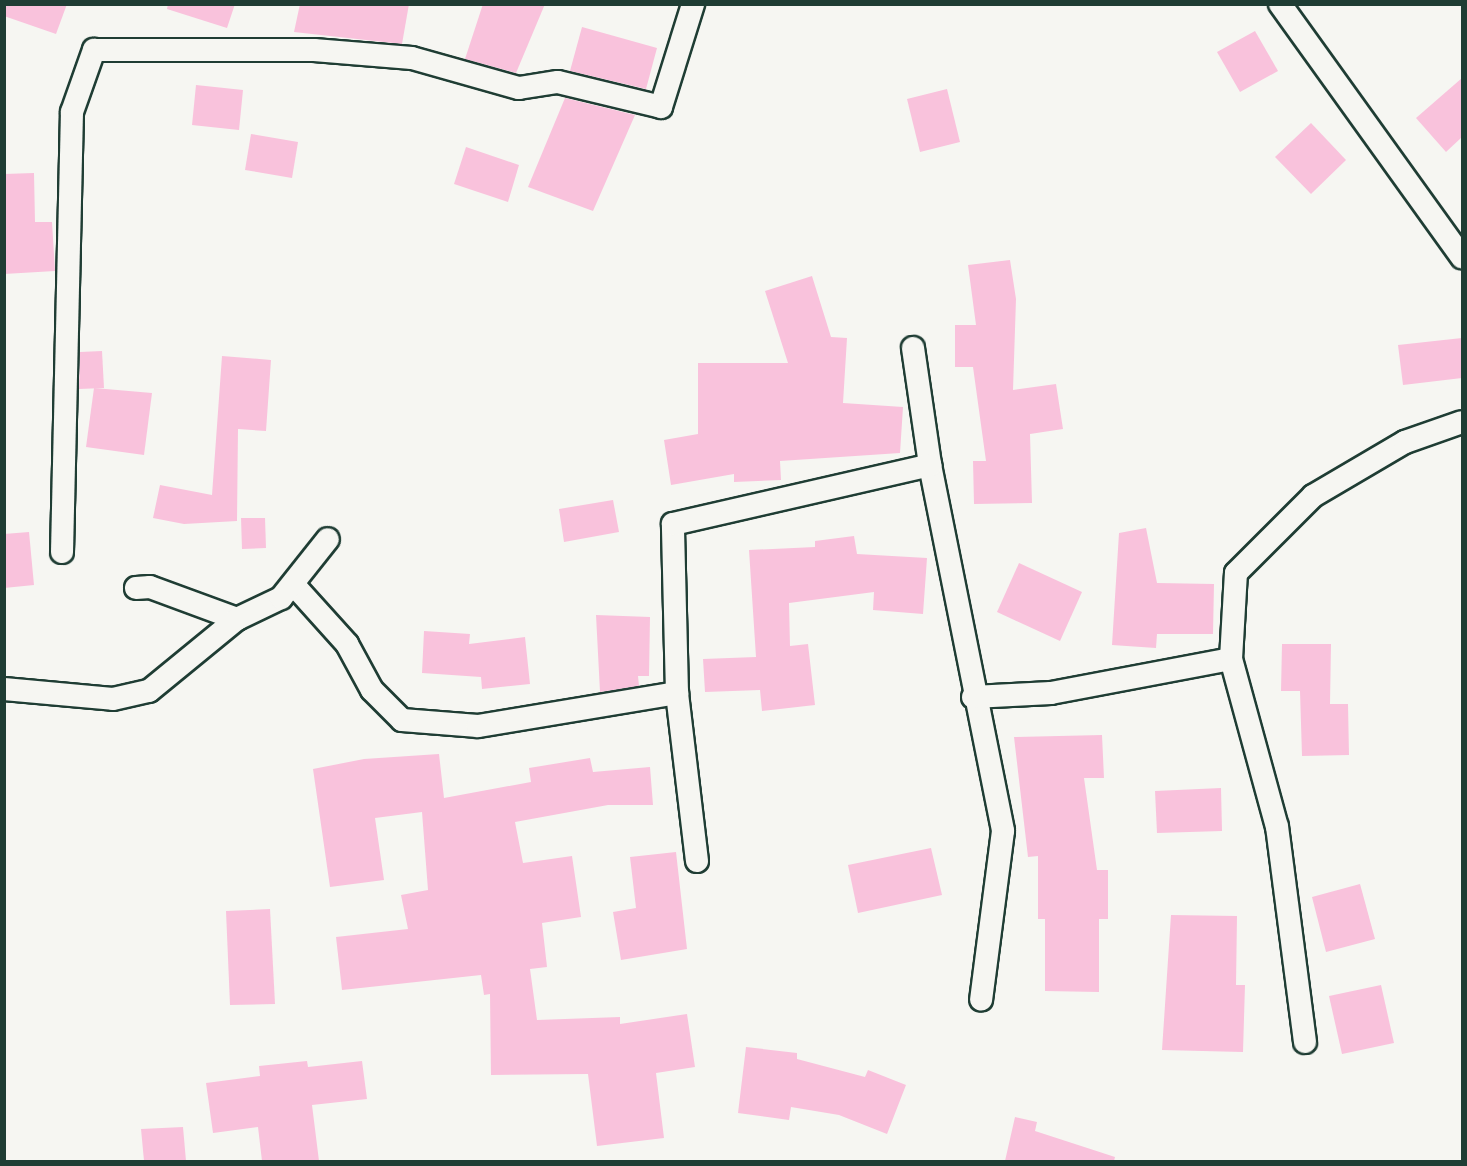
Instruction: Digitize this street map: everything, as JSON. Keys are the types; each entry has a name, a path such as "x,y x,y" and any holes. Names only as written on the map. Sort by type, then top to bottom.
{"street":[{"path":"62,552 72,112 94,50 314,50 412,58 519,88 558,82 661,107 693,4"},
{"path":"1280,4 1462,257"},
{"path":"913,348 930,465 973,697 1002,831 992,943 981,1000"},
{"path":"1305,1042 1277,827 1231,659 1236,573 1313,496 1405,442 1462,422"},
{"path":"697,861 677,693 673,524 930,465"},
{"path":"4,689 130,699 166,682 237,619 281,598 328,539"},
{"path":"293,584 347,644 372,690 402,720 478,726 677,693"},
{"path":"136,588 150,587 237,619"},
{"path":"973,697 1051,693 1231,659"}],"building":[{"path":"4,4 67,4 56,34 4,16"},
{"path":"168,4 235,4 227,28 167,9"},
{"path":"300,4 409,4 402,44 294,32"},
{"path":"483,4 545,4 516,73 465,59"},
{"path":"582,27 657,48 646,89 570,71"},
{"path":"1255,31 1278,71 1240,92 1217,52"},
{"path":"1462,78 1462,137 1446,152 1416,118"},
{"path":"196,85 243,90 239,130 192,125"},
{"path":"947,89 960,142 920,152 907,99"},
{"path":"565,98 635,115 593,211 528,187"},
{"path":"1311,123 1346,160 1311,194 1275,157"},
{"path":"251,134 298,142 292,178 245,170"},
{"path":"466,147 519,165 508,202 454,184"},
{"path":"34,173 35,222 52,222 55,271 4,274 4,174"},
{"path":"1010,260 1016,299 1013,390 1056,384 1063,429 1030,434 1032,503 974,504 973,461 986,461 973,367 955,367 955,325 976,325 968,265"},
{"path":"812,276 831,337 847,338 843,403 903,407 900,453 780,461 781,480 734,482 734,474 671,485 664,440 698,434 698,363 788,363 765,291"},
{"path":"1462,338 1462,378 1403,385 1398,345"},
{"path":"102,351 104,388 79,389 80,352"},
{"path":"222,356 271,360 266,431 238,429 237,521 184,524 153,518 160,485 212,495"},
{"path":"94,388 152,393 144,455 86,447"},
{"path":"613,500 619,532 564,542 559,509"},
{"path":"241,518 265,518 266,548 242,549"},
{"path":"1146,528 1157,583 1214,584 1213,634 1157,634 1156,648 1112,645 1119,533"},
{"path":"29,532 34,585 4,588 4,534"},
{"path":"854,536 857,554 927,558 923,614 873,610 874,592 789,603 790,646 808,644 815,705 762,711 760,690 705,692 703,659 756,657 749,550 815,547 815,541"},
{"path":"1019,563 1082,592 1060,641 997,612"},
{"path":"596,615 650,617 649,676 638,676 639,686 600,692"},
{"path":"424,631 470,634 469,644 525,637 530,684 482,689 481,677 422,673"},
{"path":"1282,644 1331,644 1330,704 1348,704 1349,755 1302,756 1300,691 1281,691"},
{"path":"1102,735 1104,778 1084,778 1097,870 1108,870 1108,919 1099,919 1099,992 1045,991 1045,919 1038,919 1038,856 1028,857 1014,737"},
{"path":"439,754 444,798 531,782 529,768 590,758 593,772 650,767 653,805 608,805 515,822 523,863 572,856 581,917 542,923 547,967 530,969 537,1020 620,1017 620,1024 687,1014 695,1067 656,1073 664,1138 597,1146 588,1074 491,1075 490,994 484,995 481,975 342,990 336,937 408,929 401,895 428,890 422,812 375,818 384,880 330,887 313,769 364,759"},
{"path":"1221,788 1222,831 1157,833 1155,791"},
{"path":"931,848 942,895 858,913 848,865"},
{"path":"676,852 687,949 621,960 613,912 636,908 630,857"},
{"path":"1360,884 1375,939 1326,952 1312,897"},
{"path":"270,909 275,1004 230,1005 226,911"},
{"path":"1171,915 1237,916 1236,985 1245,985 1243,1052 1162,1050"},
{"path":"1381,985 1394,1043 1342,1054 1329,996"},
{"path":"746,1047 797,1053 797,1059 865,1077 868,1070 906,1085 887,1134 839,1115 791,1107 789,1120 738,1113"},
{"path":"307,1061 308,1067 362,1061 367,1099 312,1105 319,1161 262,1161 258,1127 213,1133 206,1083 260,1076 259,1066"},
{"path":"1015,1117 1037,1122 1035,1131 1115,1157 1114,1161 1005,1161"},
{"path":"183,1127 186,1161 144,1161 141,1129"}]}
